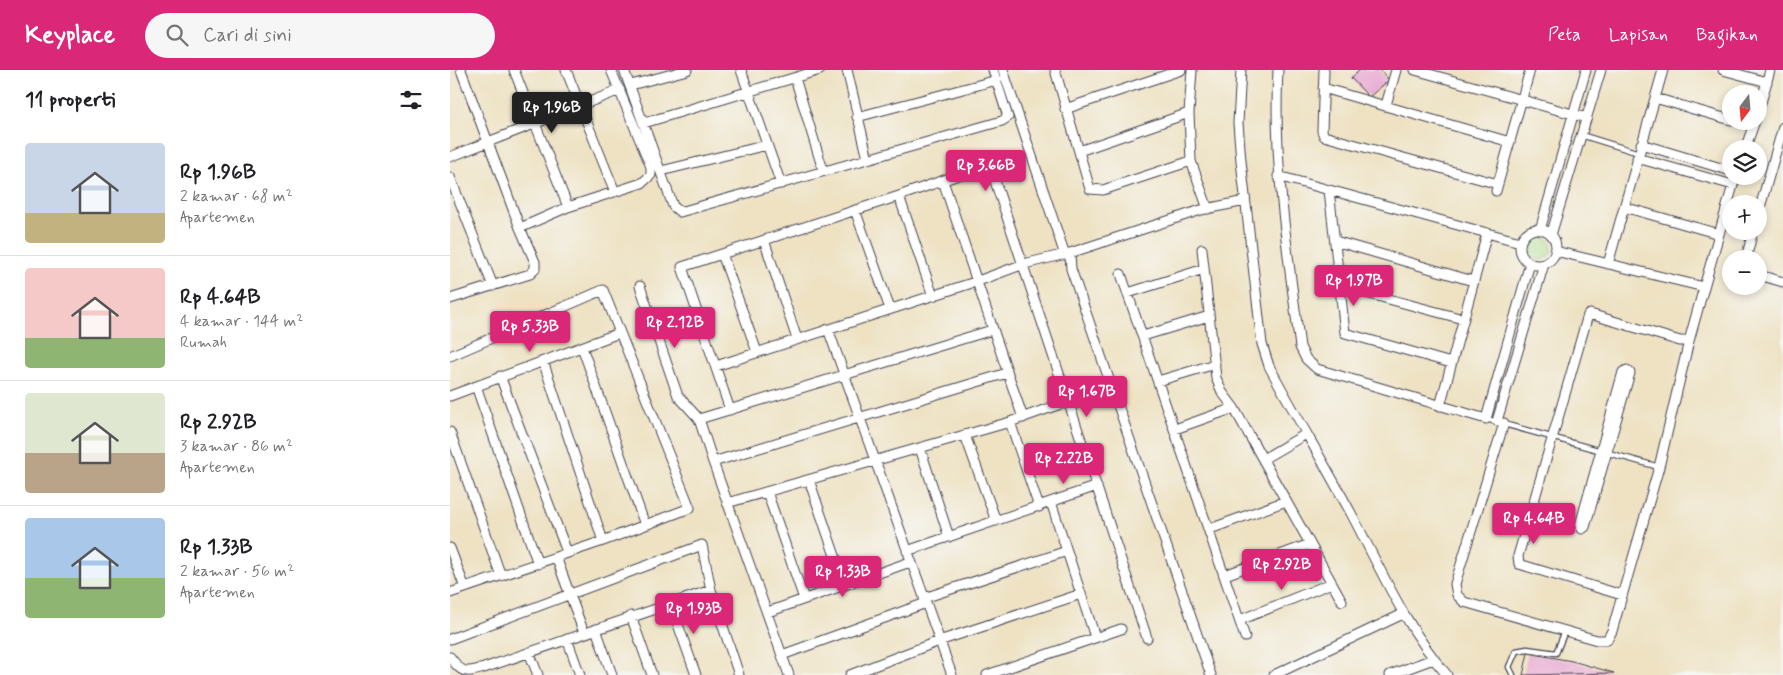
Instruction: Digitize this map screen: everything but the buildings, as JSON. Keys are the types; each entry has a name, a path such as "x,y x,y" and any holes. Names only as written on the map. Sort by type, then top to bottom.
{"street":[{"path":"450,299 530,274 535,262 520,228 461,70"},
{"path":"514,70 568,207"},
{"path":"566,70 615,192"},
{"path":"520,228 568,207 642,183 651,175 651,167 612,70"},
{"path":"624,70 631,85 673,206 680,212 781,184 823,170 1002,121 1008,117 993,70"},
{"path":"631,85 687,70"},
{"path":"741,70 750,91 766,145 781,184"},
{"path":"644,123 820,70"},
{"path":"1003,70 1211,675"},
{"path":"1055,70 1090,189 1096,191 1191,161"},
{"path":"1066,109 1180,70"},
{"path":"1192,70 1189,113 1191,161 1208,209"},
{"path":"1241,70 1238,124 1245,201 1262,344 1269,366 1352,514 1404,614 1433,659 1447,675"},
{"path":"1278,70 1276,102 1278,176 1300,347 1306,359 1317,369 1486,419 1530,263"},
{"path":"1324,70 1322,131 1324,136 1497,187 1530,70"},
{"path":"1386,105 1396,70"},
{"path":"1415,70 1587,118"},
{"path":"1540,230 1586,70"},
{"path":"1551,235 1601,70"},
{"path":"1608,264 1662,70"},
{"path":"1723,70 1767,82"},
{"path":"1766,85 1770,70"},
{"path":"850,71 857,117 868,159"},
{"path":"795,78 823,170"},
{"path":"857,117 997,80"},
{"path":"1323,88 1510,142"},
{"path":"450,156 535,125 620,90"},
{"path":"1655,98 1722,117"},
{"path":"1079,151 1189,113"},
{"path":"1764,195 1780,145 1783,127"},
{"path":"661,171 766,145"},
{"path":"1639,152 1722,169"},
{"path":"1639,152 1722,177"},
{"path":"730,410 682,267 981,167 988,168 992,172 1024,264 1147,638"},
{"path":"1278,176 1520,242"},
{"path":"450,177 493,286"},
{"path":"943,181 1023,418"},
{"path":"1544,264 1530,263 1521,253 1520,242 1528,232 1540,230 1551,235 1554,240 1555,251 1553,257 1544,264 1455,584 1457,594 1464,602 1597,640 1607,640 1612,631 1658,467 1689,341 1734,185"},
{"path":"1329,190 1345,333 1451,363"},
{"path":"899,196 933,296"},
{"path":"716,366 933,296 1024,264 1067,254 1208,209 1245,201"},
{"path":"1624,207 1719,234"},
{"path":"855,210 890,309"},
{"path":"1440,406 1487,232"},
{"path":"764,240 797,339"},
{"path":"1335,241 1473,281"},
{"path":"1202,249 1216,378 1222,392 1234,408 1342,601"},
{"path":"1555,251 1704,287"},
{"path":"722,254 757,352"},
{"path":"1128,293 1204,269"},
{"path":"1121,274 1210,529 1245,637"},
{"path":"1767,277 1782,280"},
{"path":"640,286 678,396 699,419 726,504 768,612 789,675"},
{"path":"1340,286 1463,319"},
{"path":"450,356 603,290 690,508 604,541 450,593"},
{"path":"1622,595 1518,562 1588,315 1590,314 1680,341 1689,341"},
{"path":"1142,336 1209,316"},
{"path":"828,329 952,675"},
{"path":"699,419 992,330"},
{"path":"450,396 619,333"},
{"path":"582,347 645,525"},
{"path":"543,361 604,541"},
{"path":"1158,381 1215,364"},
{"path":"1603,451 1585,527 1582,529 1580,526 1603,451 1630,374 1627,370 1623,372 1603,451"},
{"path":"713,462 859,416 1007,373"},
{"path":"500,376 567,552"},
{"path":"476,386 538,564"},
{"path":"726,504 1010,422 1069,401"},
{"path":"1175,429 1234,408"},
{"path":"1010,422 1039,506"},
{"path":"450,432 501,576"},
{"path":"1263,459 1306,434"},
{"path":"965,435 996,521"},
{"path":"920,448 949,536"},
{"path":"809,480 845,585"},
{"path":"906,551 1097,486"},
{"path":"767,492 804,599"},
{"path":"1210,529 1286,501"},
{"path":"1051,502 1096,637"},
{"path":"1225,575 1310,544"},
{"path":"450,639 702,545 711,590 739,675"},
{"path":"450,548 465,588"},
{"path":"782,655 925,600 1067,551"},
{"path":"556,557 584,633"},
{"path":"768,612 910,562"},
{"path":"1240,620 1332,583"},
{"path":"450,657 460,670 467,673 485,672 529,652 670,602 711,590"},
{"path":"850,675 939,641 1081,594"},
{"path":"670,602 696,675"},
{"path":"1274,675 1404,614"},
{"path":"631,616 652,675"},
{"path":"596,628 612,675"},
{"path":"987,675 1122,629"},
{"path":"567,639 580,675"},
{"path":"529,652 538,675"},
{"path":"1390,675 1433,659"}],"lane":[{"path":"1581,135 1639,152"},
{"path":"1486,419 1658,467"},
{"path":"1513,675 1509,667 1516,651 1528,649 1556,653 1565,631"}],"green space":[{"path":"1540,236 1548,240 1552,248 1548,256 1540,260 1532,256 1528,248 1532,240"}]}
